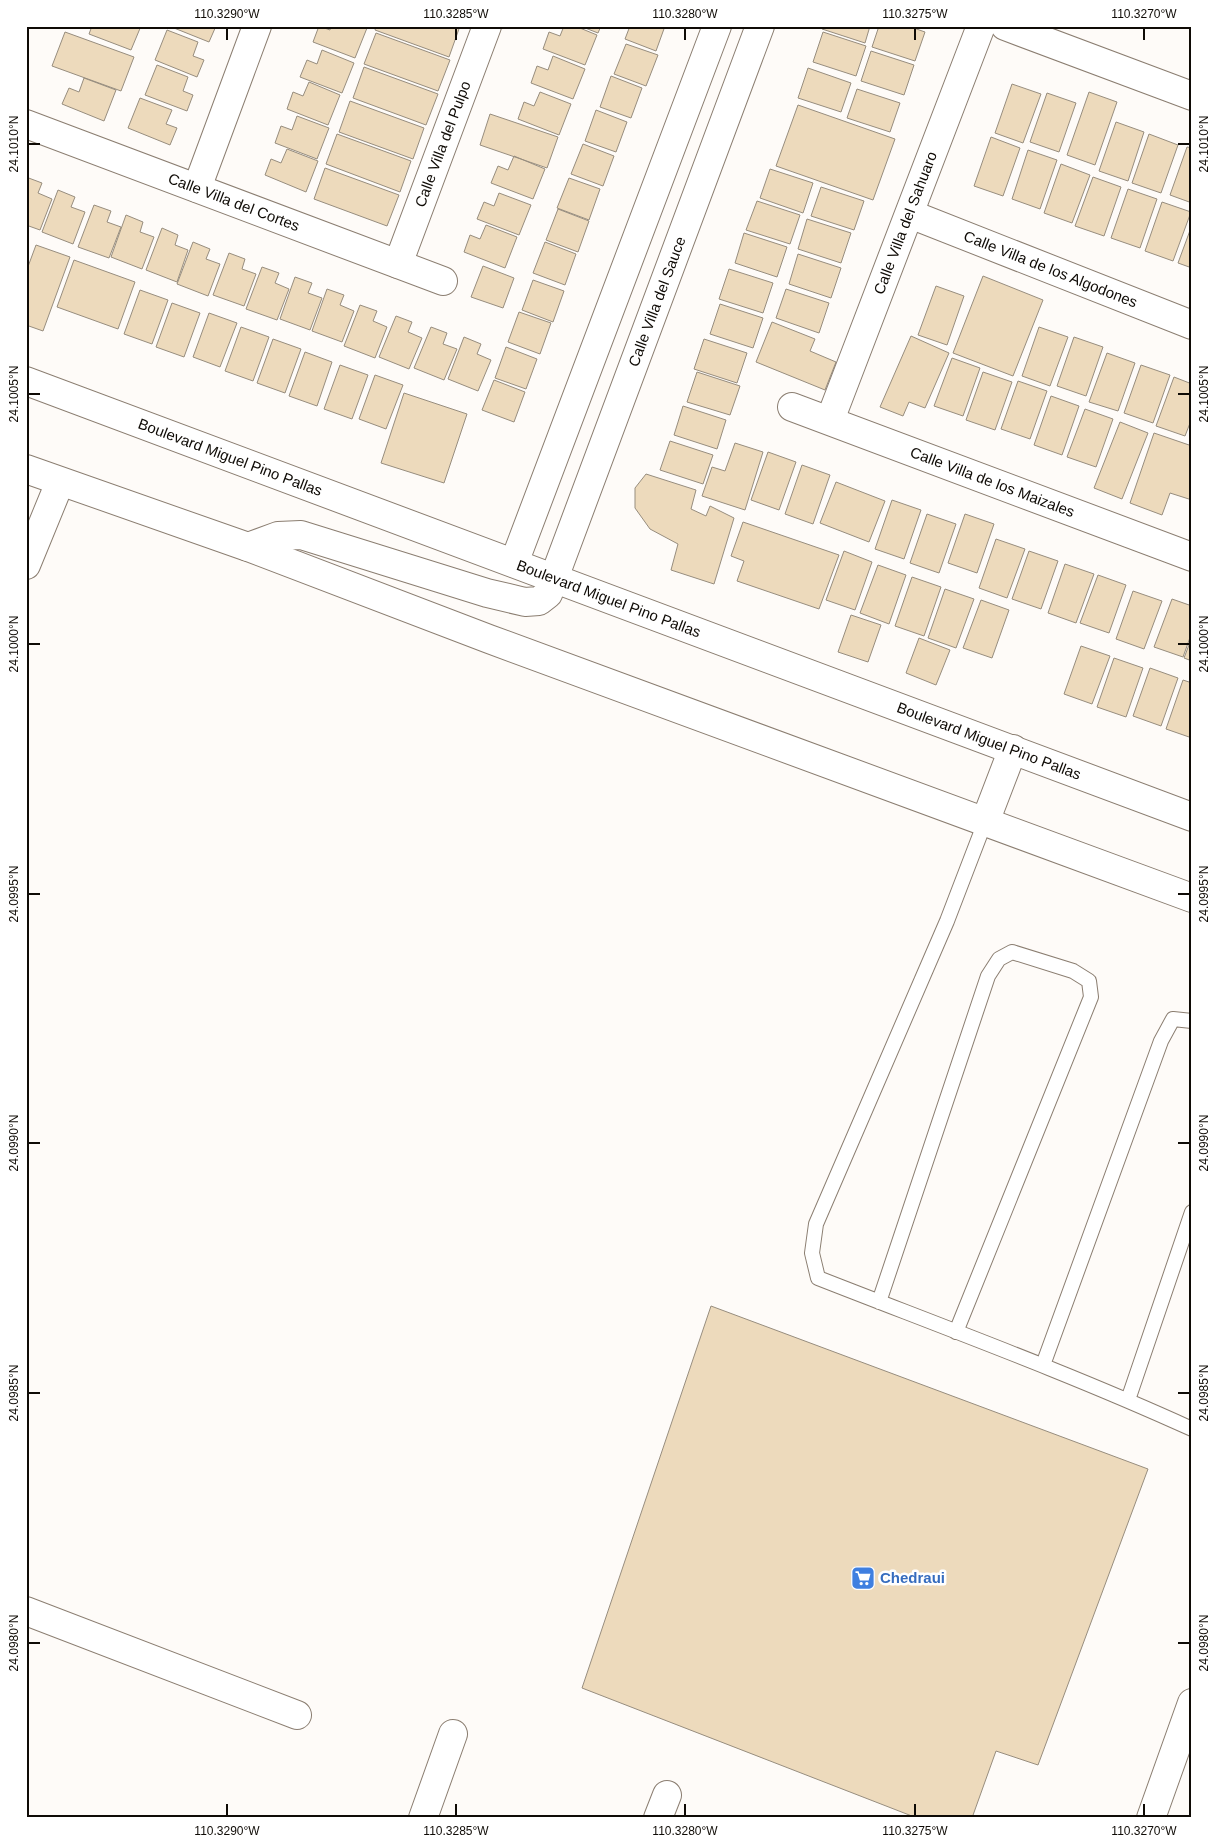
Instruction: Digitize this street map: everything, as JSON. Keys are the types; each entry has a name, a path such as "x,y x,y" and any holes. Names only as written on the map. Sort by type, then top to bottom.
{"street":[{"path":"197,188 257,26"},
{"name":"Calle Villa del Pulpo","path":"398,264 487,26"},
{"path":"514,563 717,26"},
{"name":"Calle Villa del Sauce","path":"248,547 278,536 301,535 487,593 525,602 539,601 548,594 760,26"},
{"name":"Calle Villa del Sahuaro","path":"830,420 981,26"},
{"path":"1005,26 1192,96"},
{"name":"Calle Villa del Cortes","path":"26,124 443,281"},
{"name":"Calle Villa de los Algodones","path":"910,214 1192,325"},
{"name":"Boulevard Miguel Pino Pallas","path":"26,381 1192,816"},
{"name":"Calle Villa de los Maizales","path":"792,407 1192,557"},
{"path":"26,469 248,547 489,639 1192,898"},
{"path":"26,566 60,482"},
{"path":"985,822 1013,749"},
{"path":"26,1611 297,1715"},
{"path":"1150,1818 1192,1703"},
{"path":"423,1818 453,1734"}],"lane":[{"path":"985,822 947,920 816,1224 812,1253 818,1278 1043,1365 1192,1429"},
{"path":"878,1302 988,976 999,959 1012,952 1073,972 1090,982 1091,997 956,1332"},
{"path":"1043,1365 1160,1041 1173,1019 1192,1020"},
{"path":"1128,1400 1192,1212"}],"building":[{"path":"92,26 141,26 131,50 89,34"},
{"path":"169,26 216,26 209,42"},
{"path":"319,26 330,30 331,26 363,26 367,28 355,58 313,42"},
{"path":"376,26 460,26 449,57 375,30"},
{"path":"564,26 575,26 597,35 585,65 543,49 549,32 560,36"},
{"path":"580,26 601,26 598,33"},
{"path":"630,26 665,26 656,51 625,39"},
{"path":"823,26 870,26 865,43 822,29"},
{"path":"879,26 908,26 925,32 915,61 872,47"},
{"path":"167,30 198,42 193,56 204,60 197,77 155,60"},
{"path":"65,32 134,57 121,91 52,66"},
{"path":"823,32 866,46 856,76 813,62"},
{"path":"376,33 450,60 438,91 364,64"},
{"path":"626,44 658,55 646,86 614,74"},
{"path":"322,50 354,63 342,93 300,77 307,60 317,64"},
{"path":"871,51 914,65 904,95 861,81"},
{"path":"553,56 585,69 573,99 531,83 537,66 548,70"},
{"path":"157,65 188,77 183,91 193,95 187,111 145,95"},
{"path":"364,67 438,94 426,125 353,98"},
{"path":"808,68 851,83 841,112 798,98"},
{"path":"611,76 642,88 631,118 600,107"},
{"path":"84,78 116,90 104,121 62,104 69,88 79,92"},
{"path":"309,82 340,95 328,125 287,109 293,92 303,96"},
{"path":"1012,84 1041,94 1023,143 995,133"},
{"path":"857,89 900,103 890,132 847,118"},
{"path":"540,92 571,104 559,135 518,119 524,102 534,106"},
{"path":"1089,92 1117,102 1095,165 1067,155"},
{"path":"1047,93 1076,103 1059,152 1030,142"},
{"path":"140,98 172,110 166,124 177,128 170,145 128,128"},
{"path":"350,101 424,128 413,159 339,132"},
{"path":"798,105 895,139 873,200 776,166"},
{"path":"596,110 627,122 616,152 585,141"},
{"path":"490,114 558,137 547,168 480,145"},
{"path":"297,116 329,128 317,159 275,143 281,126 292,130"},
{"path":"1116,122 1144,132 1128,181 1099,171"},
{"path":"337,134 411,161 400,192 326,164"},
{"path":"1149,134 1178,145 1161,193 1132,183"},
{"path":"991,137 1020,148 1003,196 974,186"},
{"path":"583,144 614,156 603,186 571,174"},
{"path":"1187,147 1192,148 1192,203 1170,195"},
{"path":"287,149 318,161 306,192 265,175 271,159 281,163"},
{"path":"1028,150 1057,160 1040,209 1012,199"},
{"path":"514,156 545,169 533,199 491,183 498,166 508,170"},
{"path":"1061,164 1090,175 1072,223 1044,213"},
{"path":"325,168 399,195 387,226 314,199"},
{"path":"770,169 813,183 803,213 760,198"},
{"path":"26,177 42,183 38,193 52,199 40,230 26,225"},
{"path":"1093,177 1121,187 1104,236 1075,226"},
{"path":"569,178 600,189 589,220 557,208"},
{"path":"821,187 864,201 854,230 811,216"},
{"path":"1128,189 1157,199 1140,248 1111,238"},
{"path":"58,190 75,197 71,207 85,212 73,244 42,232"},
{"path":"499,193 531,205 519,235 477,219 484,202 494,206"},
{"path":"757,201 800,215 790,244 746,230"},
{"path":"1162,202 1191,212 1173,261 1145,251"},
{"path":"94,205 111,211 107,222 121,227 109,258 78,247"},
{"path":"558,209 589,221 578,252 546,240"},
{"path":"126,215 143,222 140,232 154,237 142,269 111,257"},
{"path":"807,219 851,233 841,263 798,249"},
{"path":"486,225 517,237 505,268 464,252 470,235 480,239"},
{"path":"1192,225 1192,268 1178,263"},
{"path":"162,228 178,235 175,245 188,250 177,282 146,270"},
{"path":"744,233 787,247 777,277 735,263"},
{"path":"193,242 210,249 206,259 220,264 208,296 177,284"},
{"path":"545,242 576,254 565,285 533,273"},
{"path":"36,245 70,257 43,331 26,325 26,272"},
{"path":"229,253 245,259 242,269 256,274 244,306 213,295"},
{"path":"798,254 841,268 831,298 789,284"},
{"path":"74,260 135,282 118,329 57,307"},
{"path":"483,266 514,278 503,308 471,297"},
{"path":"262,267 279,273 275,283 289,289 277,320 246,309"},
{"path":"729,269 773,283 763,313 719,299"},
{"path":"983,276 1043,300 1013,376 953,353"},
{"path":"295,277 312,283 308,293 322,298 310,330 280,319"},
{"path":"533,280 564,291 553,322 522,310"},
{"path":"936,286 964,296 947,345 918,335"},
{"path":"327,289 344,295 340,305 354,311 342,342 312,331"},
{"path":"786,289 829,303 819,333 776,318"},
{"path":"140,290 168,300 152,344 124,334"},
{"path":"172,303 200,313 184,357 156,347"},
{"path":"720,304 763,318 753,348 710,334"},
{"path":"360,305 377,311 373,321 387,327 375,358 344,346"},
{"path":"519,312 551,323 540,354 508,342"},
{"path":"209,313 237,323 220,367 193,357"},
{"path":"396,316 412,322 408,332 422,338 409,369 379,357"},
{"path":"772,322 815,339 810,351 836,362 825,390 756,362"},
{"path":"241,327 269,337 253,381 225,371"},
{"path":"431,327 447,333 443,344 457,349 444,380 414,368"},
{"path":"1039,327 1068,337 1050,386 1022,376"},
{"path":"911,336 949,353 925,408 909,402 903,416 880,407"},
{"path":"464,337 481,344 477,354 491,360 478,391 448,379"},
{"path":"1074,337 1103,347 1086,396 1057,386"},
{"path":"273,339 301,349 285,393 257,383"},
{"path":"704,339 747,353 737,383 694,369"},
{"path":"506,347 537,359 526,389 495,378"},
{"path":"305,352 332,362 317,406 289,396"},
{"path":"1107,353 1135,363 1118,411 1089,402"},
{"path":"952,358 980,368 963,416 934,406"},
{"path":"340,365 368,375 352,419 324,409"},
{"path":"1141,365 1170,375 1153,423 1124,413"},
{"path":"697,372 740,386 730,415 687,402"},
{"path":"983,372 1012,382 995,430 966,420"},
{"path":"375,375 403,385 386,429 359,419"},
{"path":"1174,377 1192,384 1192,418 1185,436 1156,426"},
{"path":"494,380 525,392 514,422 482,410"},
{"path":"1018,381 1047,391 1030,439 1001,429"},
{"path":"404,393 467,414 444,483 381,463"},
{"path":"1051,396 1079,406 1062,455 1034,445"},
{"path":"683,406 726,420 717,449 674,435"},
{"path":"1085,409 1113,419 1096,467 1067,457"},
{"path":"1120,422 1148,433 1122,499 1094,488"},
{"path":"1154,433 1192,446 1192,500 1170,493 1162,515 1130,503"},
{"path":"670,441 713,455 703,484 660,470"},
{"path":"735,443 763,452 745,510 702,496 712,467 725,471"},
{"path":"768,452 796,462 779,510 751,500"},
{"path":"802,465 830,475 813,524 785,514"},
{"path":"646,474 696,490 691,509 706,516 710,506 734,518 714,584 671,570 678,544 650,529 635,508 635,488"},
{"path":"836,482 885,501 869,542 820,523"},
{"path":"892,500 921,510 904,559 875,549"},
{"path":"927,514 956,524 939,573 910,563"},
{"path":"965,514 994,524 977,573 948,563"},
{"path":"743,522 839,555 819,609 737,581 744,561 731,556"},
{"path":"996,539 1025,549 1007,598 979,588"},
{"path":"844,551 872,562 855,610 826,600"},
{"path":"1029,551 1058,561 1041,609 1012,599"},
{"path":"1065,564 1094,574 1076,623 1048,613"},
{"path":"878,565 906,575 889,624 860,613"},
{"path":"1098,575 1126,585 1109,633 1080,623"},
{"path":"912,577 941,587 924,636 895,626"},
{"path":"945,589 974,599 956,648 928,638"},
{"path":"1133,591 1162,601 1144,649 1116,639"},
{"path":"1172,599 1192,606 1192,632 1183,657 1154,647"},
{"path":"981,600 1009,610 992,658 963,648"},
{"path":"851,615 881,625 868,662 838,652"},
{"path":"1192,637 1192,661 1184,658"},
{"path":"919,638 950,650 936,685 906,673"},
{"path":"1081,646 1110,656 1092,704 1064,694"},
{"path":"1114,658 1143,668 1126,717 1097,707"},
{"path":"1150,668 1178,678 1161,726 1133,716"},
{"path":"1183,680 1192,683 1192,738 1166,729"},
{"name":"Chedraui","path":"711,1306 1148,1469 1038,1765 996,1751 972,1818 917,1818 582,1688"}],"place":[{"name":"Chedraui","path":"863,1578"}]}
